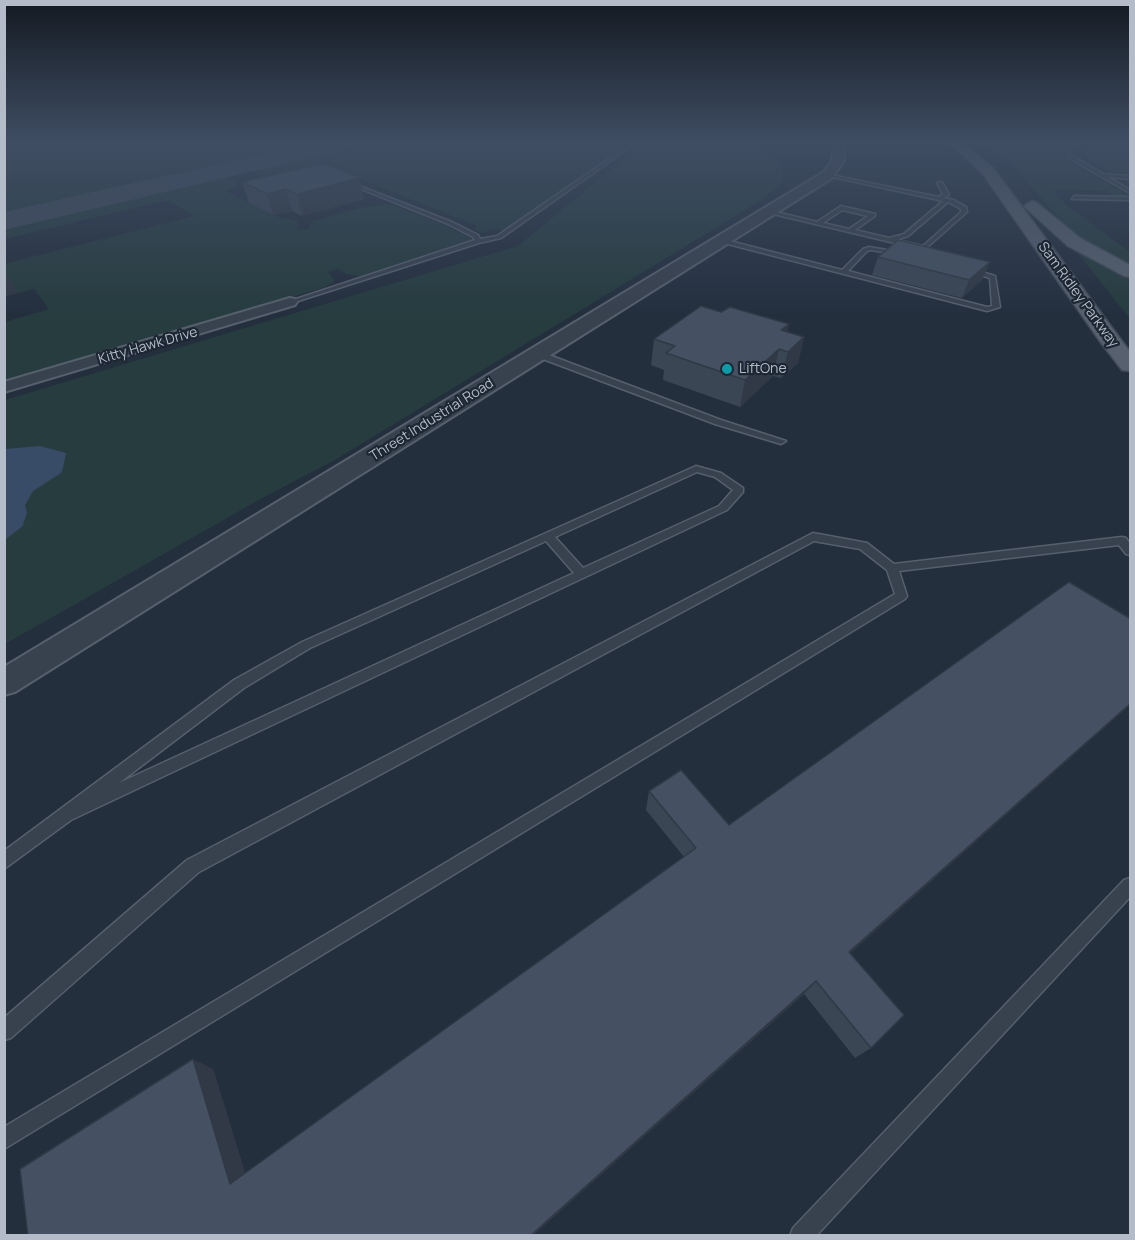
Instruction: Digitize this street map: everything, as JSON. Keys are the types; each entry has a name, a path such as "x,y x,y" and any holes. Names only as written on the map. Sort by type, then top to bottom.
{"main road":[{"name":"Sam Ridley Parkway","path":"1009,201 1106,336 1131,365"},
{"name":"Sam Ridley Parkway","path":"1028,201 1081,271"},
{"path":"1029,201 1074,242 1110,263 1131,272"}],"street":[{"name":"Threet Industrial Road","path":"4,683 786,201"},
{"name":"Kitty Hawk Drive","path":"4,387 290,302"}],"lane":[{"path":"394,201 476,236 478,241"},
{"path":"290,302 478,241 499,237 551,201"},
{"path":"888,240 906,235 946,201"},
{"path":"768,212 924,248 964,212 964,208 949,201"},
{"path":"817,224 841,208 873,215 850,231"},
{"path":"722,241 987,309 996,307 993,277 963,269"},
{"path":"844,272 865,250 871,248 906,256"},
{"path":"538,354 718,422 781,441"},
{"path":"4,861 239,684 306,645 696,469 718,475 739,490 723,508 70,813"},
{"path":"548,536 582,573"},
{"path":"4,1031 193,866 813,537 863,546 892,568 901,596 4,1139"},
{"path":"892,568 1122,541 1131,551"},
{"path":"801,1236 1131,886"}],"green space":[{"path":"5,201 73,201 5,216"},
{"path":"109,201 164,201 5,239 5,225"},
{"path":"169,201 245,201 273,215 298,222 297,230 309,229 311,222 359,208 393,205 444,225 471,240 360,276 346,274 338,269 328,272 335,281 325,287 5,383 5,322 49,309 34,289 18,293 5,280 4,264 194,216"},
{"path":"415,201 548,201 505,231 492,229 484,233 474,229 477,226"},
{"path":"573,201 759,201 335,460 266,496 5,644 5,400 518,246"},
{"path":"1044,201 1063,201 1130,252 1130,269 1078,240"},
{"path":"1076,251 1130,277 1130,319 1100,281"}],"water":[{"path":"40,446 66,453 63,468 61,473 33,491 25,505 27,513 24,525 5,540 5,449"}],"building":[{"path":"898,240 990,262 969,280 878,257"},
{"path":"701,306 721,312 730,307 789,324 781,330 804,337 788,352 779,349 745,380 666,353 675,346 654,339"},
{"path":"1069,582 1131,619 1131,703 849,952 904,1015 871,1048 816,981 530,1236 28,1236 20,1169 193,1059 230,1184 696,848 649,791 681,770 729,825"}],"taxiway":[{"path":"4,221 92,201"}],"place":[{"name":"LiftOne","path":"727,369"}]}
